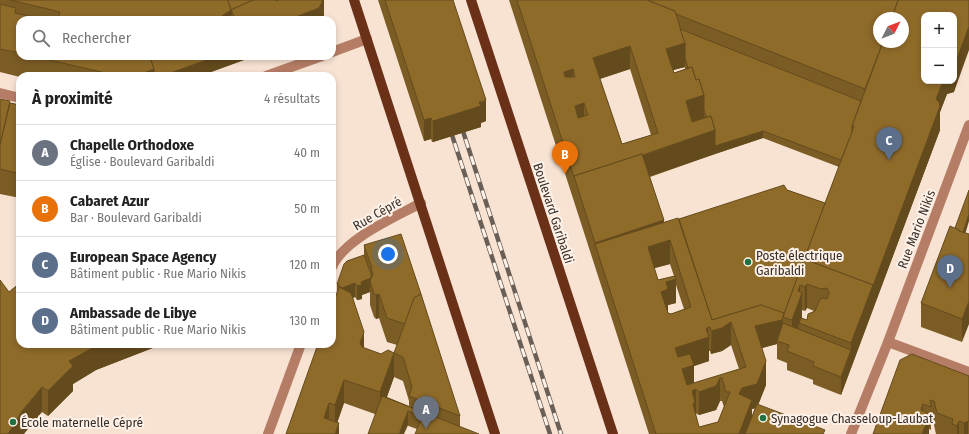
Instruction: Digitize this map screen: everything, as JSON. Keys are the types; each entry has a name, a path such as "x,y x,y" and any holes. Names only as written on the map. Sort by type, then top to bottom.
{"main road":[{"path":"354,0 495,434"},
{"name":"Boulevard Garibaldi","path":"471,0 613,434"}],"street":[{"path":"336,51 367,39"},
{"path":"277,72 311,60"},
{"path":"0,93 16,97"},
{"name":"Rue Mario Nikis","path":"852,434 969,125"},
{"name":"Rue Cépré","path":"336,258 358,238 421,203"},
{"path":"888,342 969,372"},
{"path":"268,434 300,348"}],"building":[{"path":"10,0 228,0 231,10 222,16 59,16 60,12"},
{"path":"228,0 253,0 231,10"},
{"path":"253,0 323,0 319,8 298,16 234,16 231,10"},
{"path":"385,0 453,0 486,100 479,102 481,106 433,121 431,118 424,120"},
{"path":"517,0 647,0 675,11 685,43 666,49 674,73 692,67 696,80 699,79 704,95 686,101 692,122 711,116 715,130 574,177","holes":["630,46 658,133 622,144 593,58","573,69 575,77 565,77 564,72","584,103 588,115 578,118 575,106"]},
{"path":"647,0 898,0 894,12 873,12 873,48 881,48 865,89 676,14 675,11"},
{"path":"898,0 969,0 969,26 957,59 957,12 921,12 921,84 942,84 936,99 940,106 873,286 804,259 854,126 852,126 881,48 909,48 909,12 894,12"},
{"path":"0,4 16,8 15,13 29,16 16,16 16,52 0,49"},
{"path":"680,29 861,101 852,126 852,132 841,160 763,131 715,146 715,130 711,116 706,117 704,110 704,95 699,79 696,80 692,67 688,68 685,58 685,43"},
{"path":"49,60 151,60 154,69 146,72 102,72"},
{"path":"151,60 207,60 173,72 154,72"},
{"path":"0,99 10,101 0,145"},
{"path":"10,103 16,104 16,173 0,169 0,145"},
{"path":"642,154 664,220 595,243 574,176"},
{"name":"Poste électrique Garibaldi","path":"784,185 787,190 825,203 784,314 761,305 712,320 679,219"},
{"path":"969,190 969,214 963,233 955,228"},
{"path":"678,218 712,320 761,305 784,313 782,320 755,326 766,361 757,384 742,388 739,394 752,400 739,434 656,434 595,244","holes":["670,240 691,307 671,314 668,313 661,292 668,289 666,282 676,279 675,276 658,280 648,247","731,322 746,367 687,385 682,369 694,365 690,354 678,357 675,348 709,337 706,329 708,327 710,327 711,331 722,328","720,378 722,378 726,392 730,392 718,422 699,427 693,404 695,402 692,391 696,389 699,392 716,386"]},
{"path":"950,226 969,234 969,301 962,319 921,303"},
{"path":"401,234 421,294 414,298 405,324 387,318 379,294 374,294 370,281 373,274 372,268 364,245"},
{"path":"364,255 371,278 361,282 362,285 357,286 355,283 342,288 337,284 344,264 347,261"},
{"path":"804,259 873,285 851,343 799,323 801,318 807,320 808,314 815,311 820,299 827,299 829,293 827,288 821,289 807,284 805,287 800,285 798,291 802,293 792,320 783,317"},
{"path":"0,280 9,292 16,286 16,348 93,348 69,361 73,366 48,391 42,387 22,411 8,434 0,434"},
{"path":"339,287 351,293 364,332 360,343 362,347 381,354 388,350 394,353 380,392 344,380 335,405 329,403 324,418 339,423 335,434 286,434 317,348 336,348 336,295"},
{"path":"421,294 460,416 409,396 412,387 403,357 394,353 414,298"},
{"path":"783,323 851,350 841,377 813,366 814,362 787,351 789,345 777,341"},
{"path":"912,354 969,376 969,421 964,423 959,421 957,426 952,424 953,419 937,413 934,401 930,400 931,407 923,404 921,410 926,412 929,417 922,434 873,434 900,360"},
{"path":"382,396 479,434 415,434 422,417 408,411 399,434 368,434"},
{"path":"757,404 825,430 823,434 745,434"}],"railway":[{"path":"460,122 561,434"},
{"path":"449,126 550,434"}],"place":[{"name":"European Space Agency","path":"889,160"},
{"name":"Cabaret Azur","path":"565,174"},
{"name":"Poste électrique Garibaldi","path":"748,262"},
{"name":"Ambassade de Libye","path":"950,288"},
{"name":"Synagogue Chasseloup-Laubat","path":"763,418"},
{"name":"École maternelle Cépré","path":"13,422"},
{"name":"Chapelle Orthodoxe","path":"426,429"}]}
